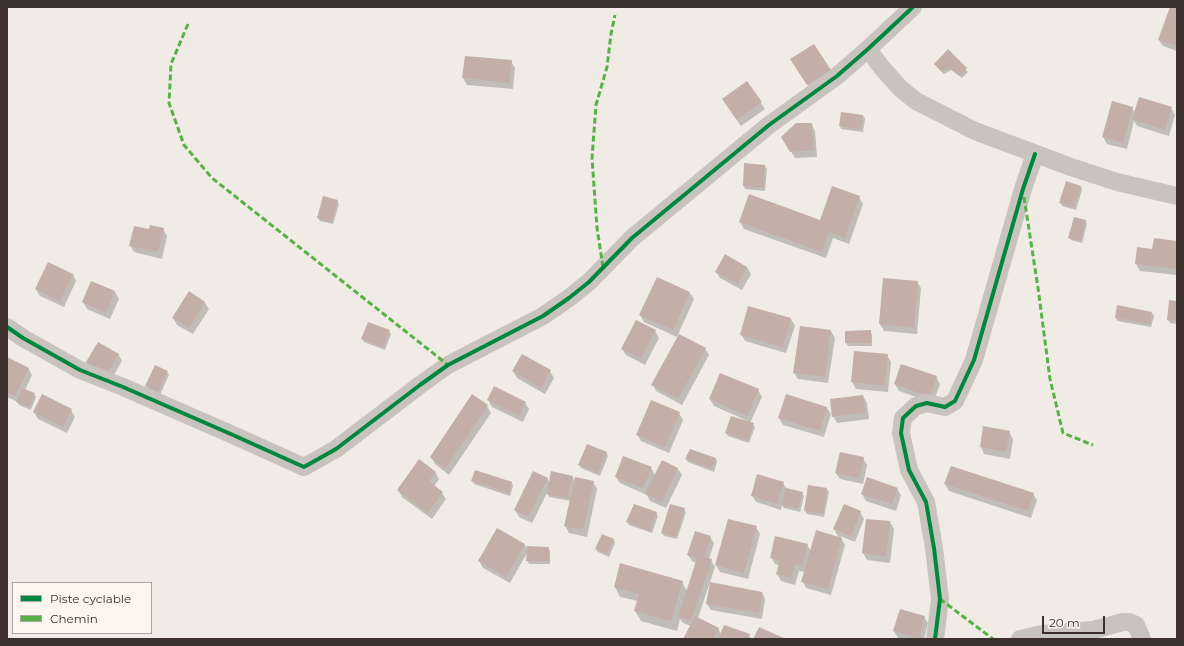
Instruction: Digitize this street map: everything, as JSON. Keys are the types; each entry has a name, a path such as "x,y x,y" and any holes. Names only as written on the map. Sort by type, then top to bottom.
{"street":[{"path":"7,327 23,338 80,370 226,432 304,468 336,448 448,365 543,316 569,298 589,282 632,238 769,125 837,76 913,7"},
{"path":"868,49 882,68 901,89 916,101 975,131 1035,154 1117,182 1177,196"},
{"path":"935,639 940,599 934,548 926,502 909,470 901,433 904,418 916,406 927,403 945,407 955,401 974,360 1023,189 1035,154"},
{"path":"1020,639 1042,634 1094,630 1123,622 1136,624 1142,639"}],"building":[{"path":"1170,7 1177,7 1177,46 1158,40"},
{"path":"814,44 831,70 807,85 790,59"},
{"path":"948,49 967,68 960,76 949,68 942,72 934,64"},
{"path":"465,56 512,60 509,83 462,78"},
{"path":"747,81 762,102 737,120 722,99"},
{"path":"1139,97 1172,107 1165,130 1132,119"},
{"path":"1112,101 1133,107 1123,143 1102,137"},
{"path":"841,112 863,115 861,129 839,126"},
{"path":"796,123 812,123 814,150 790,152 781,137"},
{"path":"744,163 765,165 764,188 743,186"},
{"path":"1066,181 1081,186 1074,207 1059,203"},
{"path":"832,186 860,196 845,238 829,232 822,252 739,222 749,194 820,220"},
{"path":"323,196 338,200 332,222 317,218"},
{"path":"1074,217 1086,220 1081,241 1068,238"},
{"path":"150,225 164,228 158,252 129,246 134,226 149,229"},
{"path":"1154,238 1177,241 1176,269 1135,264 1137,247 1152,249"},
{"path":"725,254 747,267 738,284 715,272"},
{"path":"48,262 73,274 60,301 35,289"},
{"path":"657,277 690,292 673,330 639,315"},
{"path":"883,278 918,281 914,328 879,324"},
{"path":"91,281 115,291 106,313 82,302"},
{"path":"189,291 205,302 189,328 172,318"},
{"path":"1169,300 1177,301 1177,321 1167,320"},
{"path":"1117,305 1152,312 1150,324 1115,318"},
{"path":"748,306 791,318 783,347 740,335"},
{"path":"636,320 656,330 641,358 621,349"},
{"path":"368,322 390,330 383,347 361,339"},
{"path":"800,326 831,330 825,377 793,373"},
{"path":"871,330 871,343 845,343 845,331"},
{"path":"679,334 706,348 678,399 651,385"},
{"path":"98,342 119,354 104,379 83,367"},
{"path":"854,351 888,354 885,386 851,382"},
{"path":"522,354 551,370 541,388 512,371"},
{"path":"7,357 29,368 15,396 7,392"},
{"path":"901,364 937,376 930,397 894,384"},
{"path":"155,365 168,371 158,392 145,386"},
{"path":"720,373 759,389 747,416 709,399"},
{"path":"494,386 526,402 519,416 487,400"},
{"path":"22,388 35,393 29,407 16,402"},
{"path":"42,394 72,409 63,427 33,412"},
{"path":"472,394 488,405 445,469 430,457"},
{"path":"786,394 827,407 820,431 778,418"},
{"path":"863,395 866,412 832,417 830,399"},
{"path":"651,400 680,412 665,447 636,435"},
{"path":"731,416 754,423 748,440 725,433"},
{"path":"983,426 1010,431 1006,452 980,447"},
{"path":"587,444 607,452 598,473 578,465"},
{"path":"690,449 716,458 712,469 685,459"},
{"path":"840,452 864,457 859,478 835,473"},
{"path":"623,456 652,467 643,488 615,477"},
{"path":"419,459 436,472 429,481 443,492 428,513 397,490"},
{"path":"662,460 678,468 662,502 645,494"},
{"path":"951,466 1034,493 1028,511 944,484"},
{"path":"475,470 512,482 509,493 471,481"},
{"path":"533,471 548,478 528,517 514,510"},
{"path":"551,471 573,476 568,498 547,494"},
{"path":"757,474 784,482 777,504 751,496"},
{"path":"575,477 594,481 583,530 564,526"},
{"path":"867,477 898,488 892,504 861,494"},
{"path":"808,485 827,488 823,514 804,511"},
{"path":"786,488 803,492 798,509 781,505"},
{"path":"634,504 657,512 650,531 626,522"},
{"path":"670,504 685,508 676,537 661,533"},
{"path":"844,504 861,511 851,536 833,529"},
{"path":"728,519 757,526 744,573 715,565"},
{"path":"866,519 890,521 886,557 862,553"},
{"path":"497,528 525,544 506,577 478,561"},
{"path":"816,530 842,538 828,589 801,582"},
{"path":"695,531 711,536 704,557 712,559 691,621 678,617 697,558 687,555"},
{"path":"602,534 614,539 607,554 595,549"},
{"path":"775,536 808,544 802,566 795,564 791,578 776,574 780,560 770,558"},
{"path":"527,546 549,547 549,561 526,561"},
{"path":"620,563 683,581 671,621 634,611 639,594 614,587"},
{"path":"710,582 762,592 759,613 706,604"},
{"path":"900,609 925,616 919,638 893,631"},
{"path":"695,616 719,628 713,639 683,639"},
{"path":"724,625 750,634 748,639 718,639"},
{"path":"759,627 786,639 753,639"}],"marked path":[{"path":"603,267 597,228 592,158 596,105 607,67 615,15"},
{"path":"188,24 171,64 169,103 184,145 212,178 448,365"},
{"path":"1024,197 1050,379 1063,433 1093,445"},
{"path":"940,599 993,639"}],"cycle path":[{"path":"7,327 23,338 80,370 123,387 304,467 336,449 448,365 543,316 569,298 589,282 632,238 769,125 837,76 913,7"},
{"path":"935,639 940,599 934,548 926,502 909,470 901,433 903,418 916,406 927,403 945,407 955,401 974,360 1023,189 1035,154"}]}
